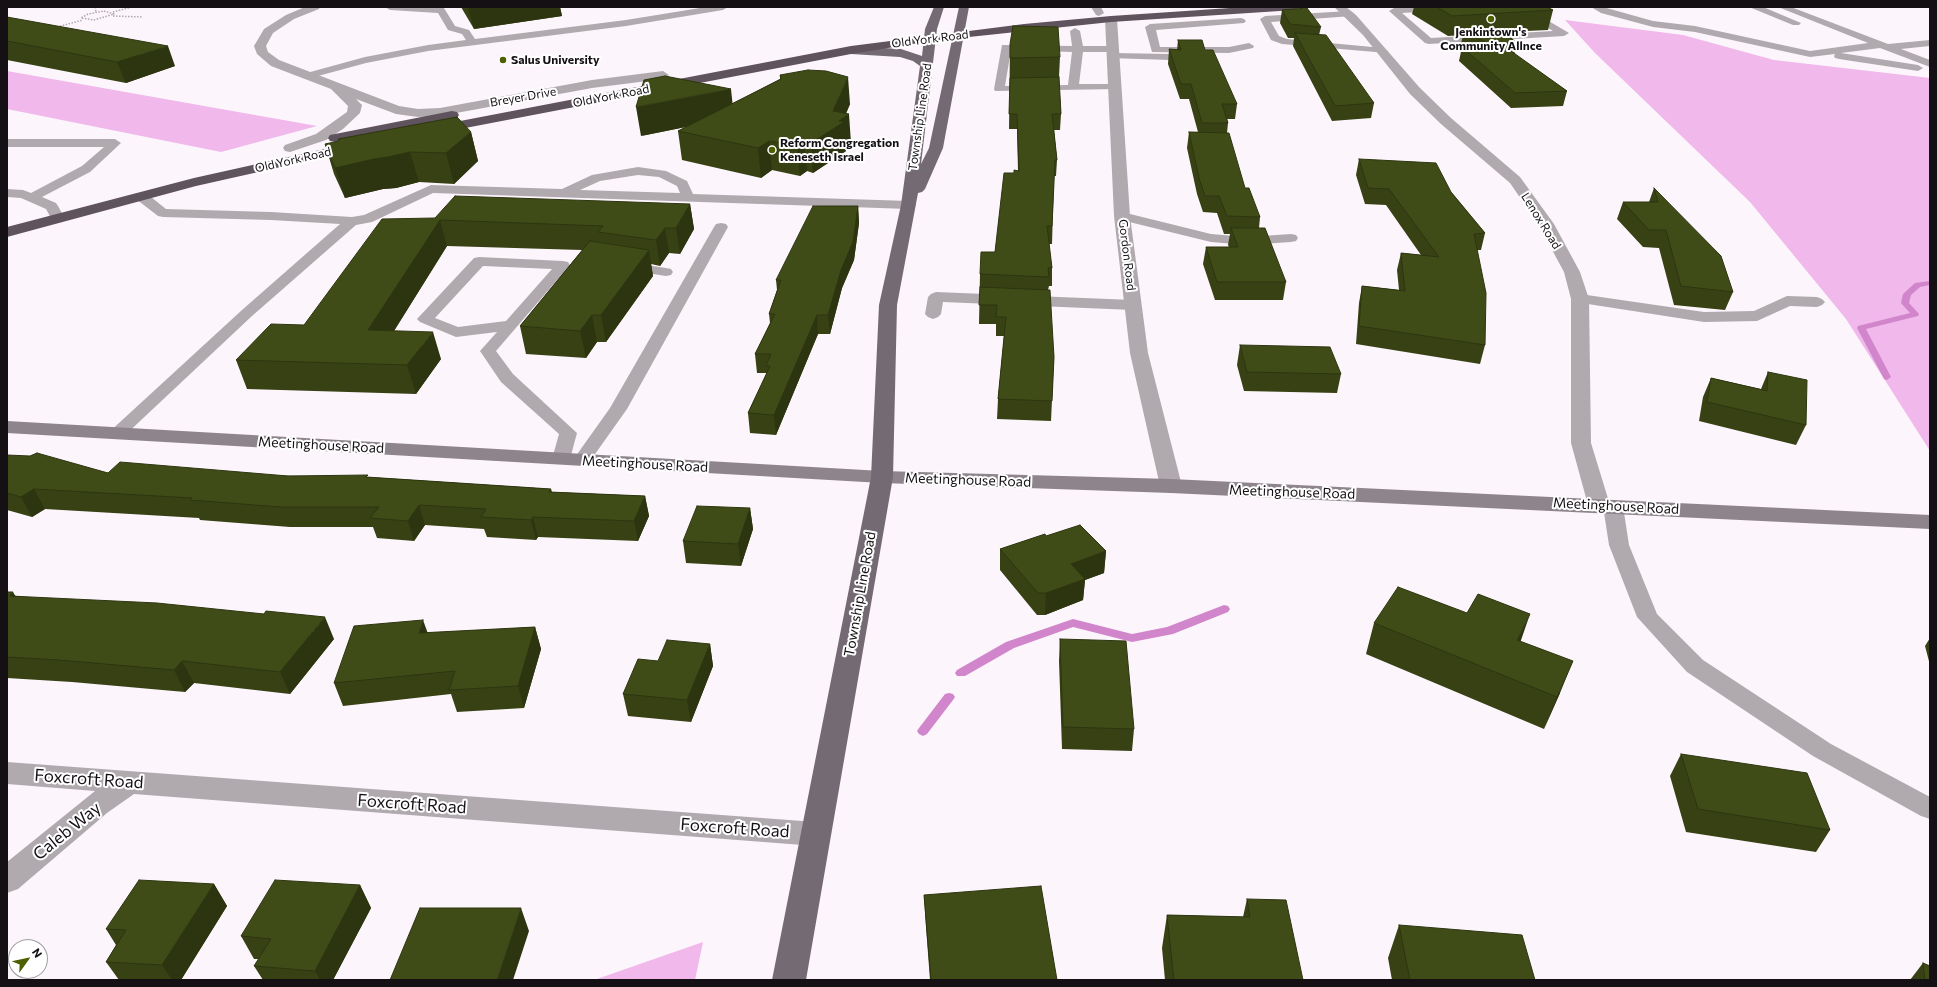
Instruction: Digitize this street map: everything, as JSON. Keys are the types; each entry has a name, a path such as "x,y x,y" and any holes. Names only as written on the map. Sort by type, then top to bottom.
{"highway":[{"name":"Old York Road","path":"153,180 290,148 383,129 845,41 959,30 1024,27 1102,13 1177,7"},
{"name":"Old York Road","path":"1102,13 1232,11 1295,7"},
{"name":"Old York Road","path":"7,232 54,212 141,196 328,152 931,33"},
{"name":"Old York Road","path":"54,212 65,202"},
{"name":"Old York Road","path":"32,204 54,212"}],"main road":[{"name":"Township Line Road","path":"789,980 882,478 888,305 909,205 919,115 931,33 939,7"},
{"name":"Township Line Road","path":"909,205 936,148 964,7"},
{"path":"851,50 901,53 917,58 927,65"}],"street":[{"name":"Breyer Drive","path":"315,7 290,17 268,31 260,46 263,54 270,60 307,76 383,106 408,112 440,112 592,84 663,75"},
{"name":"Lenox Road","path":"1344,11 1383,51 1416,90 1446,121 1515,180 1546,224 1572,272 1580,299 1581,443 1606,505"},
{"name":"Gordon Road","path":"1102,13 1113,53 1122,216 1139,353 1171,486"},
{"name":"Breyer Drive","path":"290,148 321,137 338,126 353,113 355,105 334,86"},
{"path":"328,152 369,138 383,129 389,119 383,106"},
{"name":"Meetinghouse Road","path":"7,427 882,478 1171,486 1606,505 1930,522"},
{"name":"Foxcroft Road","path":"7,773 816,834"},
{"name":"Caleb Way","path":"7,880 97,805 128,783"}],"lane":[{"path":"390,7 440,10 451,28 466,32 472,42"},
{"path":"307,76 365,60 428,48 682,15 723,7"},
{"path":"1452,7 1394,11 1430,41 1564,33 1518,7"},
{"path":"1596,7 1604,11 1653,24 1695,28 1810,54 1857,47 1930,43"},
{"path":"1754,7 1806,27"},
{"path":"1783,7 1930,64"},
{"path":"1115,86 999,89 1006,46 1078,49 1113,53 1245,58 1251,56 1241,21 1232,11"},
{"path":"1344,11 1265,19 1275,38 1286,42 1383,51"},
{"path":"1241,21 1150,27 1156,50 1229,50 1249,46"},
{"path":"1073,87 1078,49 1075,31"},
{"path":"1031,48 1034,32"},
{"path":"1842,41 1857,47"},
{"path":"1820,53 1930,70"},
{"path":"1912,57 1930,58"},
{"path":"7,143 115,143 86,169 32,204 23,194 7,193"},
{"path":"562,193 597,178 638,170 662,174 682,184 689,198"},
{"path":"141,196 163,212 352,221 367,219 431,189 909,205"},
{"path":"1122,216 1212,238 1247,241 1291,238"},
{"path":"116,434 247,313 352,221"},
{"path":"582,460 618,409 721,227"},
{"path":"510,326 456,332 425,319 479,261 570,264 488,351 507,378 568,433 561,459"},
{"path":"613,264 666,272"},
{"path":"933,314 936,298 1133,305"},
{"path":"1580,299 1704,317 1757,316 1787,301 1817,302"},
{"path":"1606,505 1619,545 1648,618 1695,666 1822,750 1930,809"}],"path":[{"path":"95,7 96,12"},
{"path":"84,20 80,18 96,12 112,12 132,7"},
{"path":"112,12 114,14 112,16"},
{"path":"55,28 84,20 100,19 112,16 143,18"}],"shaded area":[{"path":"1565,20 1683,35 1774,60 1930,78 1930,451 1846,319 1750,202 1595,53"},
{"path":"7,71 317,126 221,152 7,109"},
{"path":"703,942 695,980 594,980"}],"building":[{"path":"1437,7 1547,7 1553,10 1452,16"},
{"path":"1307,8 1321,27 1290,24 1282,10"},
{"path":"7,17 168,46 117,62 7,41"},
{"path":"1013,26 1058,27 1060,57 1010,58 1010,44"},
{"path":"1498,28 1517,43 1511,51 1567,91 1515,93 1462,47 1492,46 1464,30"},
{"path":"1295,33 1326,35 1374,103 1335,106"},
{"path":"1178,40 1202,40 1205,50 1213,50 1237,104 1222,104 1228,123 1202,123 1191,84 1181,84 1169,49 1181,50"},
{"path":"808,70 826,71 848,77 833,111 849,114 839,121 844,122 811,143 804,141 797,146 769,141 758,148 678,131 781,79 780,75"},
{"path":"665,76 731,89 636,107 644,80"},
{"path":"1059,77 1061,114 1052,114 1057,160 1055,160 1052,226 1047,226 1052,268 1048,268 1049,277 980,274 981,252 995,252 1004,173 1014,173 1014,170 1019,171 1017,114 1009,114 1010,78"},
{"path":"457,117 471,132 446,153 410,152 335,168 325,144 339,141 338,139"},
{"path":"1189,132 1229,133 1245,188 1249,188 1260,217 1227,216 1219,196 1205,196 1199,178"},
{"path":"1359,159 1436,163 1451,192 1485,233 1474,234 1486,293 1485,345 1359,326 1362,286 1405,291 1401,253 1439,257 1389,189 1368,188"},
{"path":"1654,188 1721,256 1733,292 1681,286 1666,230 1649,230 1623,202 1658,202"},
{"path":"455,196 690,204 676,228 665,228 656,240 598,232 603,226 440,220 368,330 433,332 407,365 236,360 271,324 304,325 382,219 435,218"},
{"path":"813,206 858,206 853,242 841,270 828,315 817,315 774,415 748,413 770,366 766,366 771,354 755,354 775,314 769,314 781,280 776,280"},
{"path":"1231,228 1265,228 1286,282 1217,282 1206,247 1238,247"},
{"path":"590,241 649,250 601,315 592,315 580,331 520,326"},
{"path":"980,287 1050,290 1054,357 1052,401 998,399 1006,317 996,317 997,305 979,305"},
{"path":"1240,345 1330,347 1341,374 1247,372"},
{"path":"1768,372 1807,380 1806,425 1707,402 1711,378 1767,391"},
{"path":"37,453 108,473 120,462 288,476 368,475 366,477 551,489 549,492 645,496 634,521 533,517 531,520 481,517 486,509 419,505 408,521 370,518 379,507 281,507 190,500 192,498 34,489 21,497 7,493 7,455 30,456"},
{"path":"697,506 750,508 738,544 683,541"},
{"path":"1080,525 1106,551 1071,564 1085,579 1046,593 1038,593 1000,549 1045,534 1046,536"},
{"path":"1398,587 1467,613 1478,594 1530,614 1517,640 1573,661 1557,697 1374,623"},
{"path":"7,592 13,592 10,596 157,603 264,614 266,611 325,617 280,672 182,661 174,670 7,657"},
{"path":"423,620 419,633 535,627 518,686 449,690 455,671 334,683 354,626"},
{"path":"1060,639 1126,641 1134,729 1063,727"},
{"path":"667,640 710,644 687,700 623,694 638,659 658,661"},
{"path":"1681,754 1807,773 1830,830 1698,809"},
{"path":"139,880 214,884 162,965 106,962 126,930 106,929"},
{"path":"275,880 360,885 315,971 254,966 271,939 241,936"},
{"path":"1041,886 1057,980 931,980 924,895"},
{"path":"1247,899 1286,900 1303,980 1174,980 1167,915 1250,917"},
{"path":"420,908 521,908 497,980 390,980"},
{"path":"1399,925 1522,935 1535,980 1410,980"},
{"path":"1923,963 1930,966 1930,980 1925,980"}],"waterway":[{"path":"1887,377 1861,328 1915,314 1905,303 1907,294 1918,285 1930,283"},
{"path":"961,673 1010,645 1073,623 1132,638 1169,631 1224,609"},
{"path":"923,731 949,697"}],"place":[{"name":"Jenkintown's Community Allnce","path":"1491,19"},
{"name":"Salus University","path":"503,60"},
{"name":"Reform Congregation Keneseth Israel","path":"772,150"}]}
